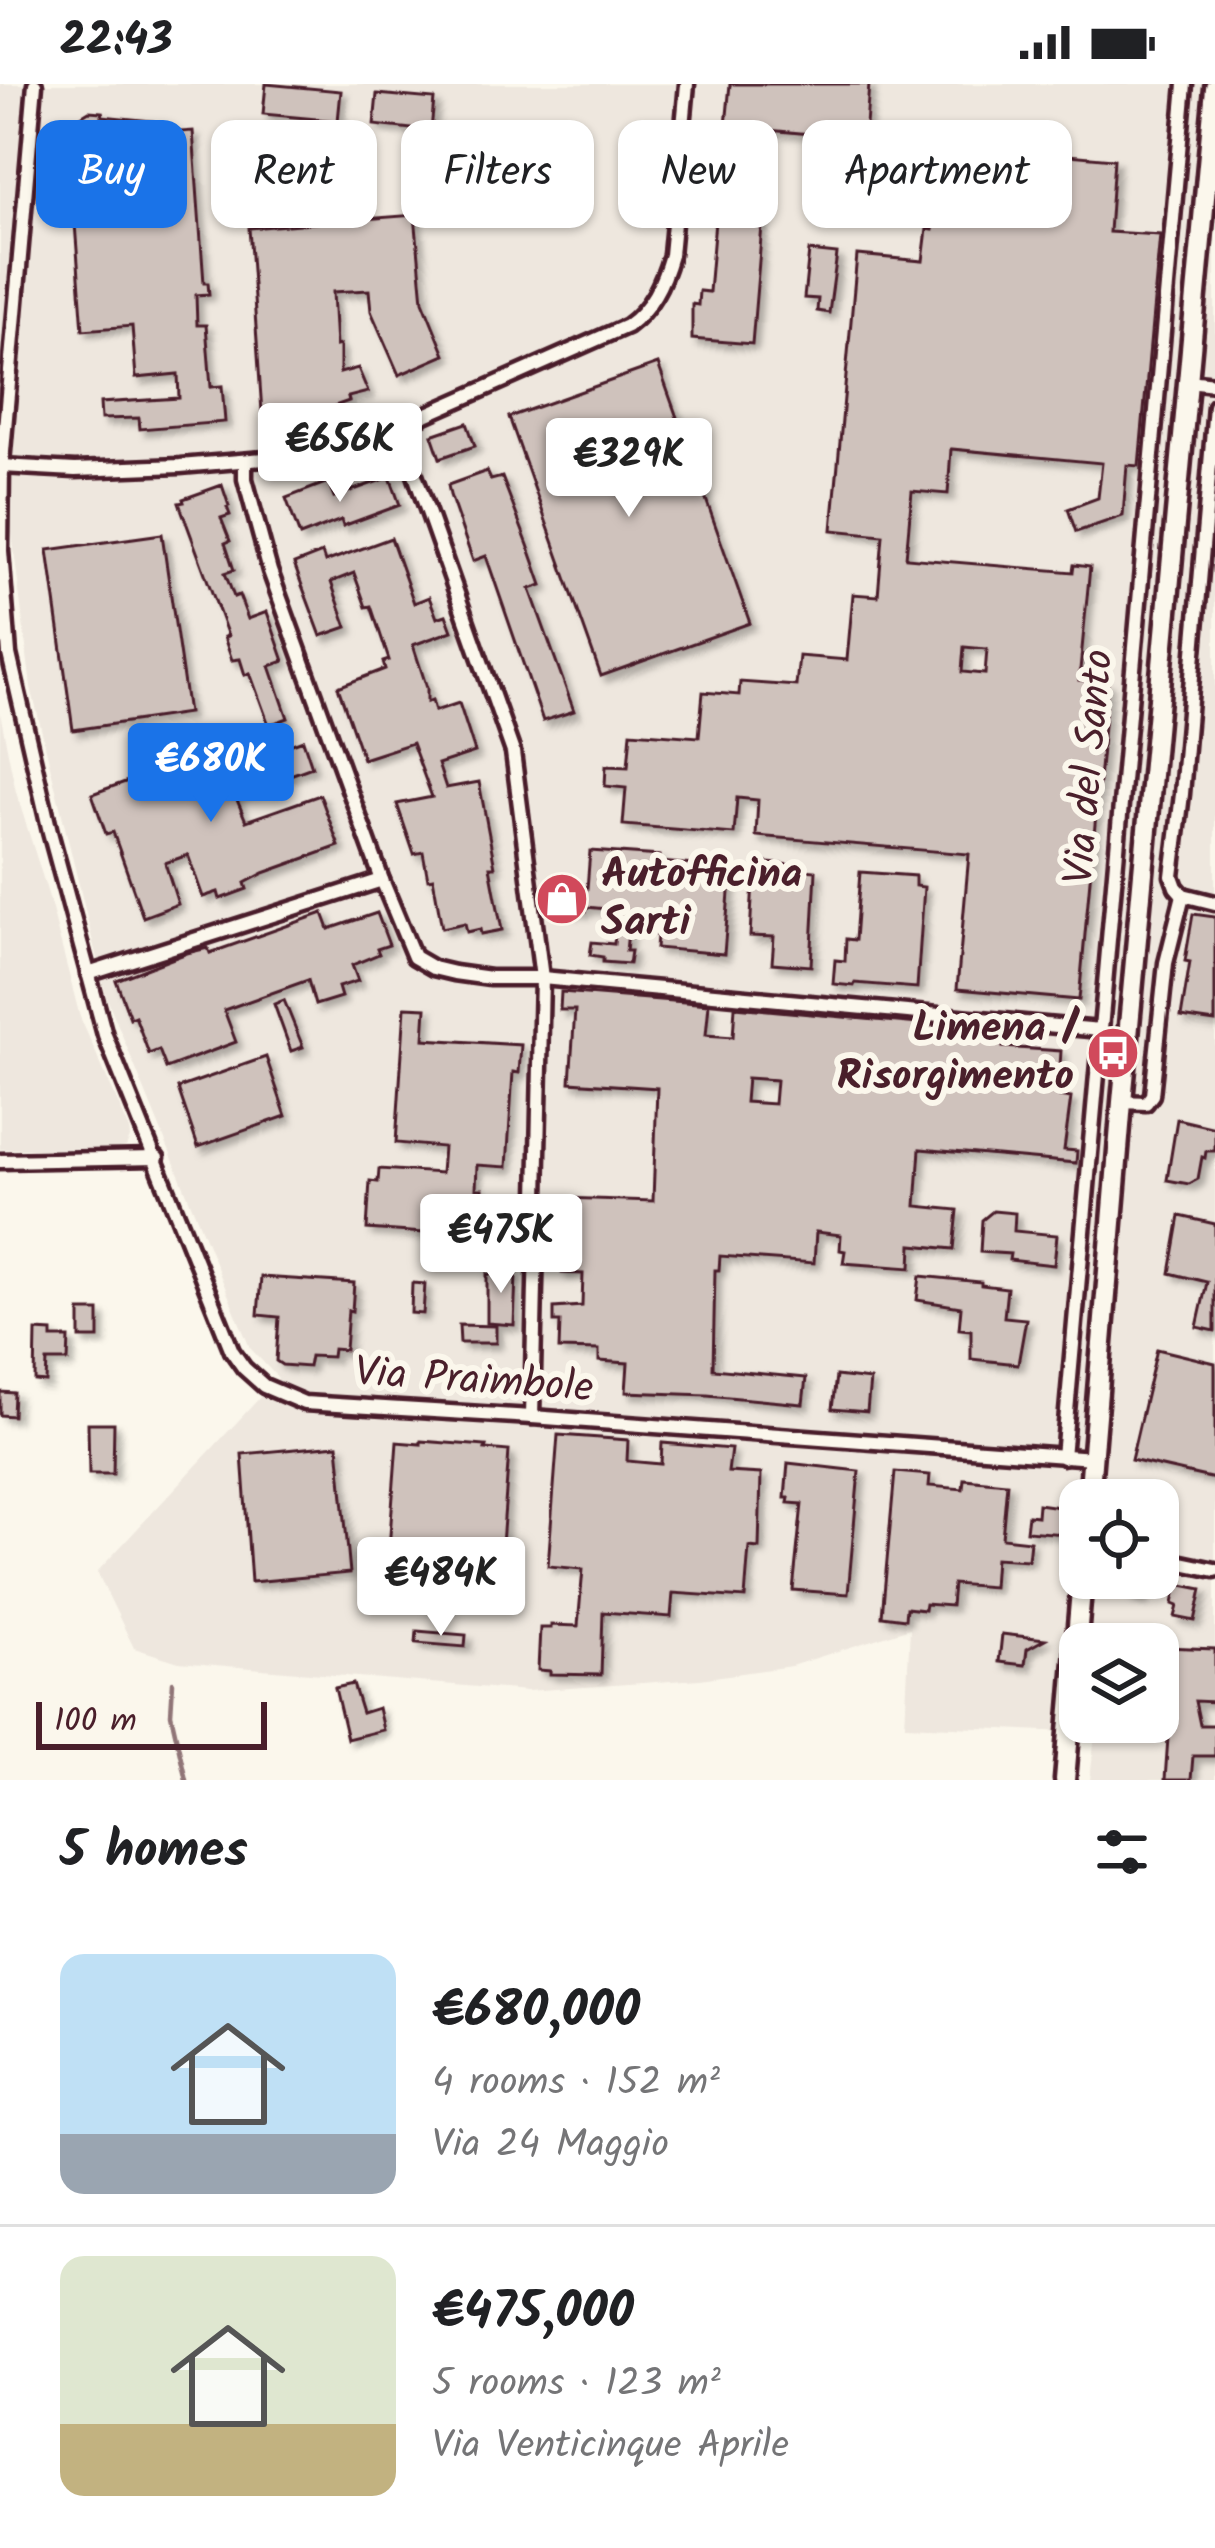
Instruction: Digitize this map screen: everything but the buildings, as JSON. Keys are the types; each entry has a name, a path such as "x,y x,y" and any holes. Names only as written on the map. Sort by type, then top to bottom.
{"street":[{"name":"Via Praimbole","path":"35,84 2,466 1,551 9,654 34,768 106,1035 232,1351 244,1368 264,1386 304,1402 1093,1458"},
{"path":"2,466 75,470 288,457 398,427 627,326 656,292 671,255 687,84"},
{"name":"Via del Santo","path":"1063,1457 1185,84"},
{"path":"1091,1479 1215,88"},
{"path":"1188,381 1215,384"},
{"path":"1215,406 1172,876 1183,895 1215,904"},
{"path":"398,427 513,752 542,978 532,1417"},
{"path":"245,461 244,479 270,571 414,957 454,973 1100,1030"},
{"path":"88,974 382,880"},
{"path":"1122,1102 1146,1103 1152,1095 1166,963 1183,895"},
{"path":"0,1161 157,1159"},
{"path":"1179,1562 1215,1570"},
{"path":"1065,1780 1080,1599"}],"shaded area":[{"path":"0,84 1215,84 1215,1780 1090,1780 1094,1743 1179,1743 1179,1623 1059,1623 1059,1731 905,1725 910,1628 791,1666 700,1679 527,1691 179,1662 134,1648 97,1572 278,1378 250,1348 106,996 31,687 12,534 0,533"},
{"path":"0,713 16,792 80,1017 129,1128 126,1147 0,1149"}],"waterway":[{"path":"173,1682 171,1714 186,1780"}],"place":[{"name":"Autofficina Sarti","path":"562,899"},
{"name":"Limena / Risorgimento","path":"1113,1053"}]}
